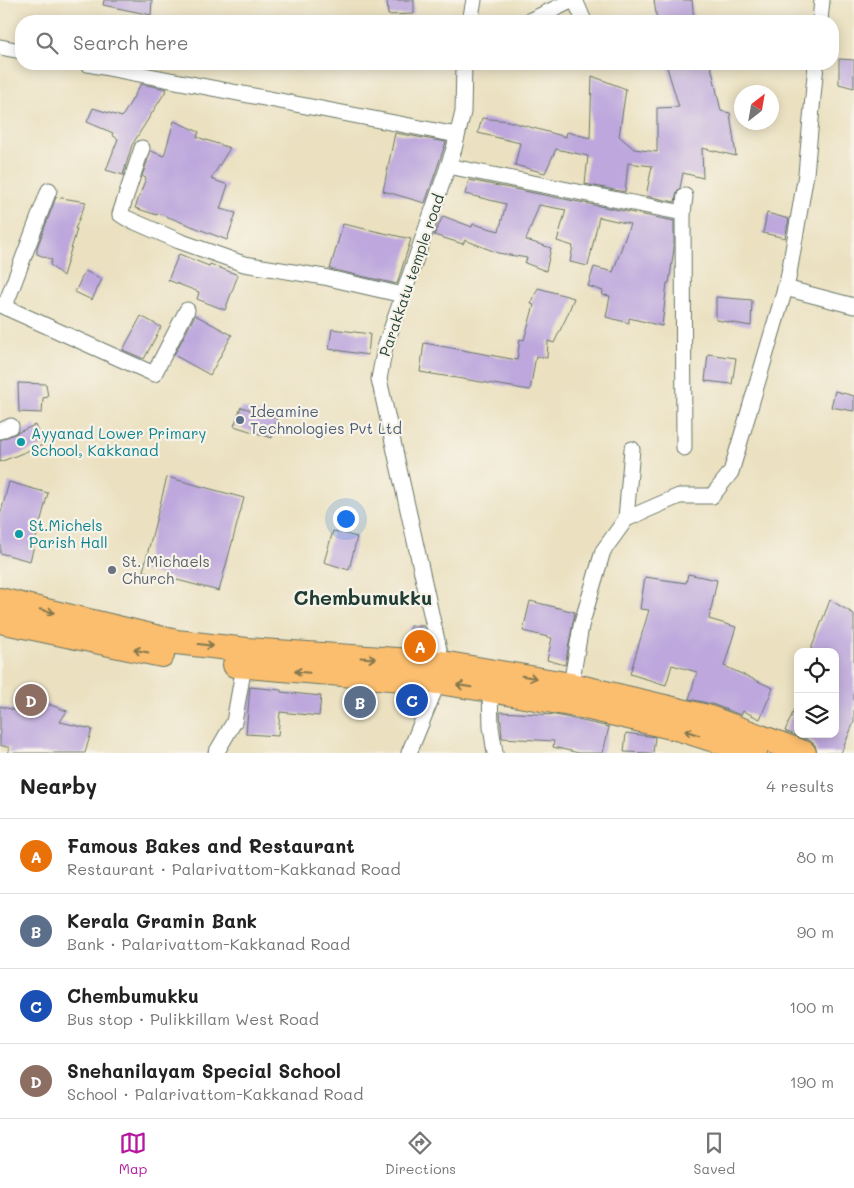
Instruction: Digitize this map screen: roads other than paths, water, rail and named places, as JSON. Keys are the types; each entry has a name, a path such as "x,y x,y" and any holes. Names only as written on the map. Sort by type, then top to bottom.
{"main road":[{"path":"0,600 176,642 440,673 571,685 597,700 755,753"},
{"path":"0,621 176,658 244,666 440,673 490,690 597,700 707,717 804,753"}],"street":[{"path":"471,15 474,0"},
{"path":"542,15 574,0 581,15"},
{"path":"821,15 822,0"},
{"path":"0,47 15,50"},
{"path":"119,70 458,135"},
{"name":"Parakkatu temple road","path":"440,673 379,379 385,347 458,135 463,112 464,70"},
{"path":"626,519 679,496 712,496 731,472 785,288 806,174 815,70"},
{"path":"142,148 120,214 126,218 179,241 244,264 324,278 403,295"},
{"path":"448,166 683,213"},
{"path":"49,190 2,306 154,374 187,310"},
{"path":"684,448 683,213 685,196"},
{"path":"785,288 854,306"},
{"path":"571,685 580,626 603,551 626,519 632,449"},
{"path":"216,753 234,722 244,666"},
{"path":"409,753 440,673"},
{"path":"490,690 491,728 495,753"}],"place":[{"name":"Ideamine Technologies Pvt Ltd","path":"240,420"},
{"name":"Ayyanad Lower Primary School, Kakkanad","path":"21,442"},
{"name":"St.Michels Parish Hall","path":"19,534"},
{"name":"St. Michaels Church","path":"112,570"},
{"name":"Famous Bakes and Restaurant","path":"420,646"},
{"name":"Snehanilayam Special School","path":"31,700"},
{"name":"Chembumukku","path":"412,700"},
{"name":"Kerala Gramin Bank","path":"360,702"}],"district":[{"name":"Chembumukku","path":"363,597"}]}
